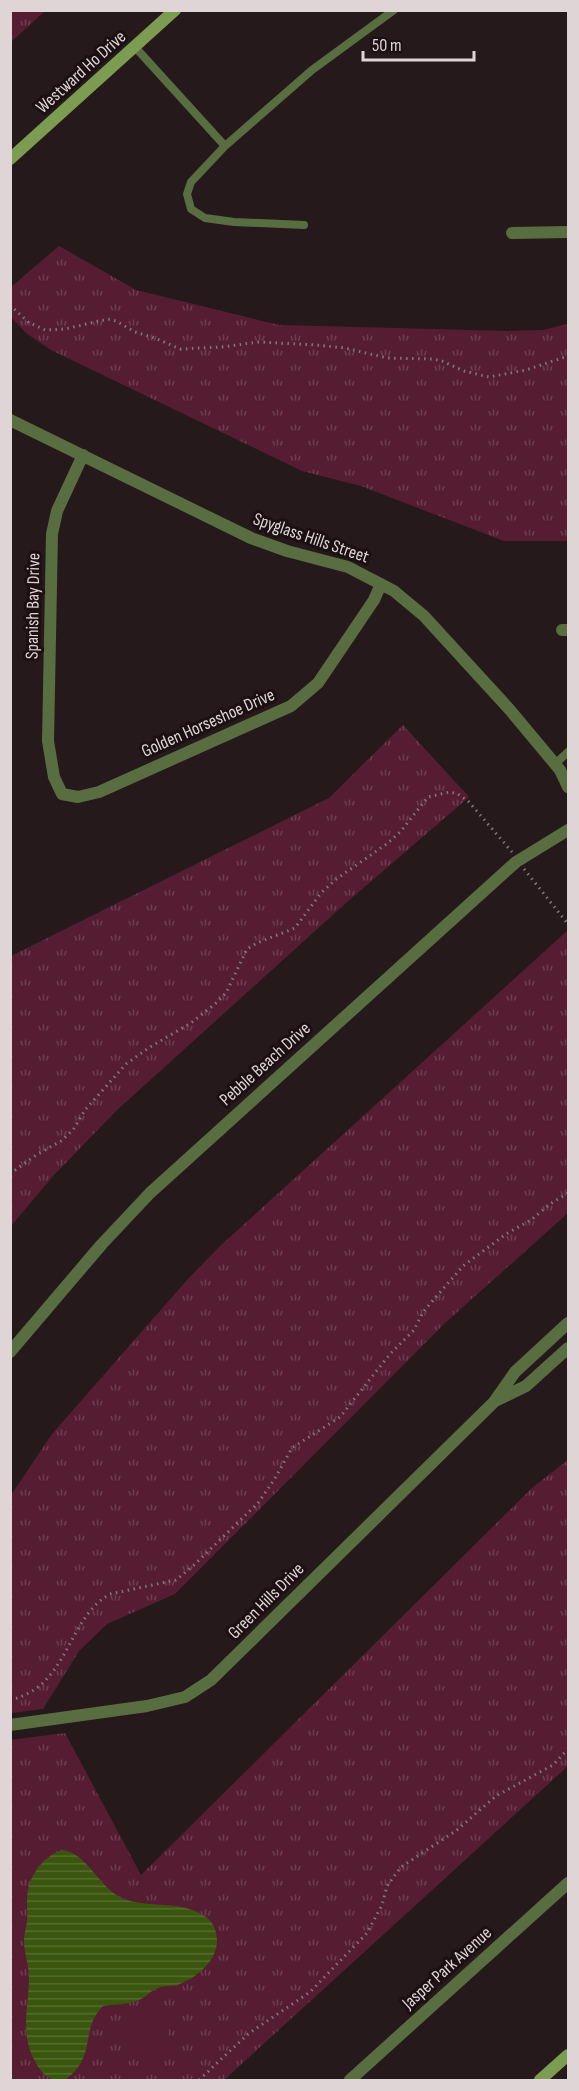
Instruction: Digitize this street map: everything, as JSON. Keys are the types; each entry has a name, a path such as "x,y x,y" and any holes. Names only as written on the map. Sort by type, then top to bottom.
{"street":[{"name":"Westward Ho Drive","path":"10,159 175,10"},
{"path":"512,233 568,232"},
{"name":"Spyglass Hills Street","path":"10,420 251,538 287,551 348,567 394,591 424,616 510,710 555,764 568,787"},
{"name":"Spanish Bay Drive","path":"51,764 48,741 52,534 57,511 82,455"},
{"name":"Golden Horseshoe Drive","path":"51,764 62,794 78,797 99,792 291,706 318,683 374,600 381,584"},
{"name":"Pebble Beach Drive","path":"10,1352 102,1244 150,1193 414,952 518,861 568,830"},
{"name":"Green Hills Drive","path":"10,1725 147,1706 185,1697 211,1680 494,1402 515,1372 568,1323"},
{"name":"Green Hills Drive","path":"494,1402 526,1386 568,1348"},
{"name":"Jasper Park Avenue","path":"350,2080 568,1883"},
{"path":"540,2080 568,2055"}],"lane":[{"path":"304,225 234,222 205,218 191,209 187,194 191,182 225,146 312,70 394,10"},
{"path":"135,47 225,146"},
{"path":"555,764 568,752"}],"path":[{"path":"10,305 28,322 45,330 65,329 108,319 180,349 259,342 316,345 345,348 387,358 433,359 464,371 489,377 568,356"},
{"path":"10,1174 36,1155 61,1141 73,1130 85,1110 126,1064 191,1023 215,1004 226,993 247,949 295,928 321,893 343,874 388,843 401,831 428,797 450,792 458,794 469,802 568,924"},
{"path":"10,1700 28,1692 53,1673 63,1660 89,1610 101,1599 110,1594 176,1580 194,1565 258,1503 292,1448 340,1417 390,1354 414,1330 423,1312 463,1266 568,1193"},
{"path":"199,2080 248,2034 310,1992 368,1933 382,1905 387,1886 401,1867 457,1830 496,1797 553,1765 568,1749"}],"green space":[{"path":"11,10 45,10 45,11 11,42"},
{"path":"59,246 136,290 279,325 508,331 543,330 568,324 568,541 504,541 361,486 302,471 51,350 26,333 11,317 11,287"},
{"path":"403,725 469,797 347,902 116,1111 54,1175 11,1226 11,956 329,798"},
{"path":"568,930 568,1213 445,1323 175,1594 107,1624 79,1651 43,1709 11,1713 11,1495 52,1434 218,1248"},
{"path":"568,1460 568,1766 224,2080 11,2080 10,1740 65,1733 141,1875 533,1487"},
{"path":"150,2014 166,2022 168,2039 163,2048 155,2054 136,2057 127,2052 121,2043 120,2030 133,2019"}],"shaded area":[{"path":"63,1850 80,1858 106,1887 122,1898 196,1911 211,1922 217,1941 210,1962 186,1981 155,1989 134,2002 103,2006 92,2024 81,2062 65,2080 60,2080 48,2077 42,2071 31,2053 28,2042 26,2021 29,1977 24,1941 27,1894 32,1877 45,1860"}]}
